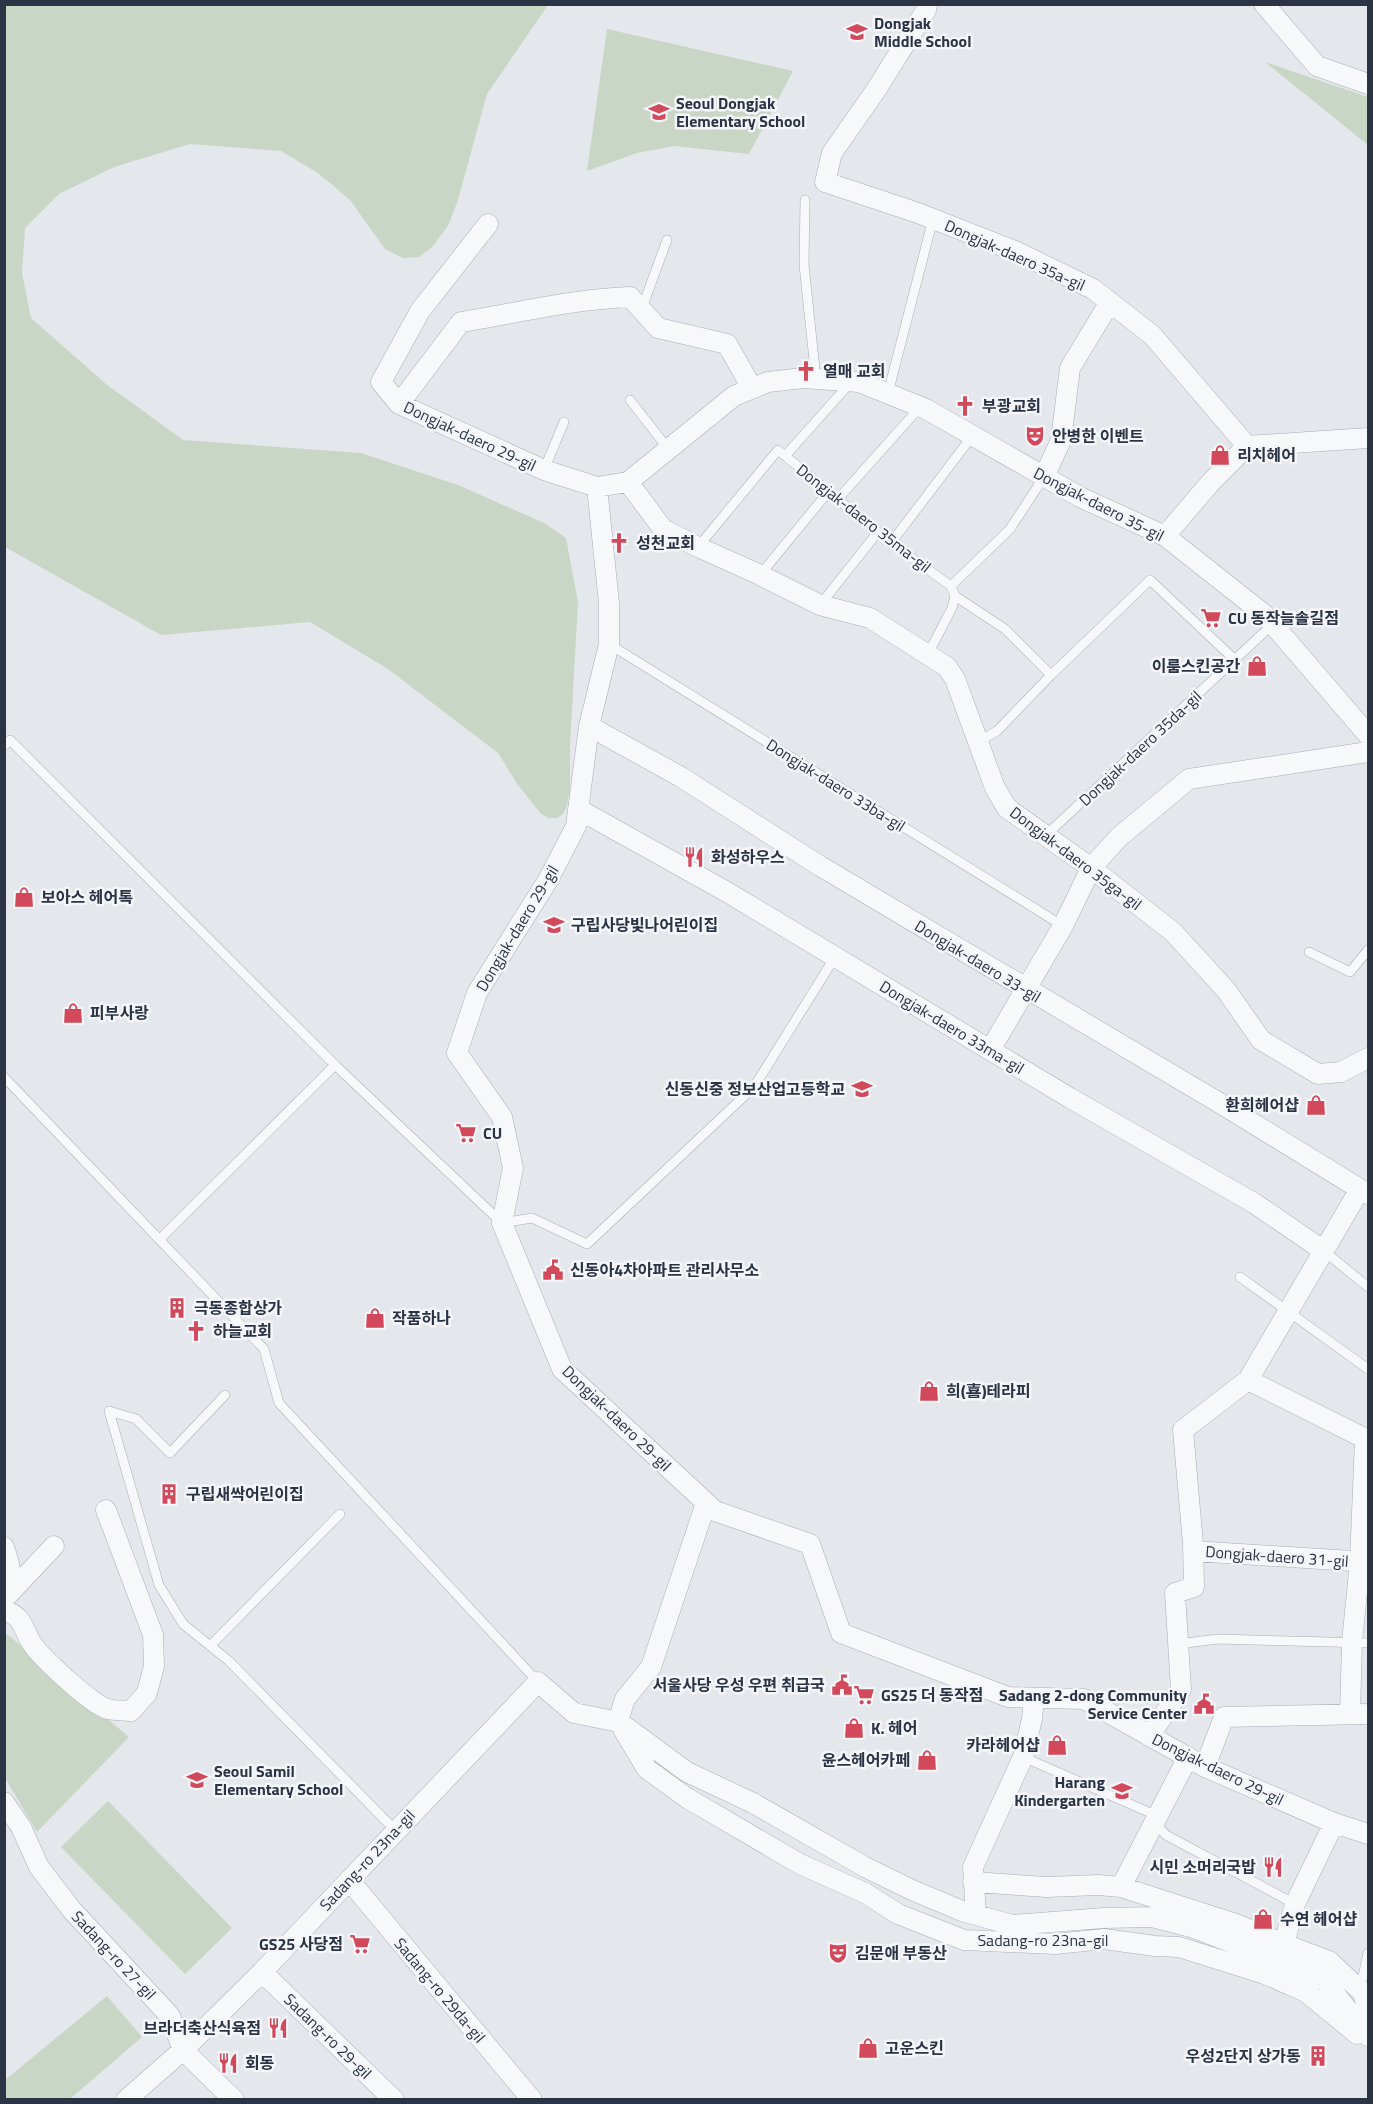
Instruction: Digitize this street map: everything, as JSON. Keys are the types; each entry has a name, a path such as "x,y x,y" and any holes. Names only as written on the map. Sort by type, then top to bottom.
{"street":[{"name":"Dongjak-daero 35a-gil","path":"927,4 926,10 876,90 832,153 825,182 933,219 1015,251 1093,289 1152,335 1247,446"},
{"path":"1264,4 1317,66 1368,84"},
{"name":"Dongjak-daero 29-gil","path":"488,224 420,311 381,382 399,404 544,470 597,487 609,603 609,644 589,726 576,826 548,880 477,993 457,1053 502,1117 513,1168 502,1223 562,1369 715,1511 810,1544 841,1633 1008,1697 1084,1699 1197,1762 1334,1823 1368,1834"},
{"path":"399,404 461,322 594,298 630,297 658,328 727,344 752,388"},
{"path":"1044,477 1061,440 1070,368 1110,302"},
{"name":"Dongjak-daero 35-gil","path":"597,487 628,482 734,396 752,388 768,382 804,378 859,382 921,406 1080,497 1165,536 1265,615 1368,735"},
{"path":"1165,536 1211,482 1247,446 1368,438"},
{"name":"Dongjak-daero 35ga-gil","path":"628,482 663,529 820,605 870,618 947,667 955,679 980,741 995,788 1007,808 1091,868 1173,932 1226,990 1261,1040 1318,1074 1341,1072 1368,1058"},
{"name":"Dongjak-daero 33-gil","path":"589,726 681,777 820,866 1364,1191"},
{"path":"990,1050 1063,926 1091,868 1119,837 1189,779 1368,752"},
{"name":"Dongjak-daero 33ma-gil","path":"578,809 727,892 990,1050 1254,1203 1324,1251"},
{"path":"1149,1736 1181,1690 1175,1593 1194,1587 1184,1430 1248,1380 1324,1251 1364,1191"},
{"path":"1248,1380 1367,1439"},
{"name":"Dongjak-daero 31-gil","path":"1359,1714 1367,1439"},
{"path":"618,1721 625,1699 651,1667 706,1503"},
{"path":"4,1611 19,1617 31,1642 39,1652 91,1700 107,1709 131,1711 147,1693 154,1666 153,1635 106,1510"},
{"path":"4,1599 54,1546"},
{"path":"4,1547 11,1568 9,1584 4,1592"},
{"name":"Dongjak-daero 31-gil","path":"1193,1551 1364,1562"},
{"name":"Sadang-ro 23na-gil","path":"126,2100 183,2050 262,1972 538,1682 574,1713 618,1721 687,1772 753,1803 865,1867 912,1890 962,1911 1012,1925 1152,1917 1191,1927 1325,1981 1368,2036"},
{"path":"976,1915 973,1867 1023,1757 1032,1719 1034,1698"},
{"path":"1121,1887 1155,1823 1197,1762 1224,1716 1359,1714"},
{"name":"Sadang-ro 23na-gil","path":"618,1721 647,1769 687,1798 800,1864 865,1893 898,1914 964,1940 1055,1944 1104,1939 1179,1947 1266,1974 1306,1992 1368,2042"},
{"name":"Sadang-ro 27-gil","path":"4,1802 21,1827 39,1867 71,1909 170,2016 183,2050 234,2100"},
{"path":"1284,1944 1295,1904 1334,1823"},
{"name":"Sadang-ro 29da-gil","path":"349,1881 532,2100"},
{"path":"974,1882 1047,1887 1098,1885 1121,1887 1236,1923 1329,1961 1366,2002"},
{"path":"1055,1922 1055,1944"},
{"name":"Sadang-ro 29-gil","path":"262,1972 393,2100"}],"lane":[{"path":"805,200 804,265 816,379"},
{"name":"Dongjak-daero 35a-gil","path":"888,393 933,219"},
{"path":"642,308 667,240"},
{"path":"698,547 782,453 851,382"},
{"path":"630,400 669,450"},
{"path":"838,499 921,406"},
{"name":"Dongjak-daero 29-gil","path":"544,470 564,422"},
{"path":"891,543 973,435"},
{"name":"Dongjak-daero 35ma-gil","path":"782,453 891,543 951,586"},
{"path":"1044,477 1010,529 951,586 955,596 1005,629 1051,675"},
{"path":"760,575 829,491"},
{"path":"820,605 878,532"},
{"path":"980,741 997,731 1051,675 1150,580 1235,660"},
{"path":"928,654 952,608 955,596"},
{"name":"Dongjak-daero 35da-gil","path":"1045,836 1273,624"},
{"name":"Dongjak-daero 33ba-gil","path":"609,644 1063,926"},
{"path":"4,746 10,741 335,1065 502,1223 532,1218 588,1244 754,1087 835,957"},
{"path":"1309,952 1350,972 1368,950"},
{"path":"160,1239 335,1065"},
{"path":"4,1077 264,1349 279,1403 538,1682"},
{"path":"1324,1251 1368,1287"},
{"path":"1240,1277 1368,1369"},
{"path":"225,1395 170,1453 136,1419 109,1412 159,1585 183,1624 229,1661 395,1830"},
{"path":"210,1646 340,1514"},
{"path":"1178,1644 1218,1639 1360,1642"},
{"path":"1023,1757 1153,1814 1155,1823 1166,1835 1295,1904"},
{"path":"1366,2002 1361,1985 1368,1953"}],"green space":[{"path":"5,4 548,5 487,94 458,200 448,226 432,247 419,257 403,258 385,249 350,200 318,173 281,151 190,144 114,167 59,194 25,228 22,273 31,318 106,384 183,440 361,453 458,485 544,523 566,538 578,602 570,746 570,788 563,814 557,818 549,818 541,814 518,785 498,753 388,669 310,622 161,635 5,547"},
{"path":"607,29 793,71 749,154 674,146 637,153 587,171"},
{"path":"1265,62 1368,97 1368,145"},
{"path":"7,1634 129,1737 37,1832 5,1778 4,1636"},
{"path":"108,1801 232,1928 185,1974 61,1847"},
{"path":"107,1996 142,2037 70,2099 5,2099 5,2080"}],"place":[{"name":"Dongjak Middle School","path":"857,32"},
{"name":"Seoul Dongjak Elementary School","path":"659,112"},
{"name":"열매 교회","path":"806,371"},
{"name":"부광교회","path":"965,406"},
{"name":"안병한 이벤트","path":"1035,436"},
{"name":"리치헤어","path":"1220,455"},
{"name":"성천교회","path":"619,543"},
{"name":"CU 동작늘솔길점","path":"1211,618"},
{"name":"이룸스킨공간","path":"1257,666"},
{"name":"화성하우스","path":"694,857"},
{"name":"보아스 헤어톡","path":"24,897"},
{"name":"구립사당빛나어린이집","path":"554,925"},
{"name":"피부사랑","path":"73,1013"},
{"name":"신동신중 정보산업고등학교","path":"862,1089"},
{"name":"환희헤어샵","path":"1316,1105"},
{"name":"CU","path":"466,1133"},
{"name":"신동아4차아파트 관리사무소","path":"553,1270"},
{"name":"극동종합상가","path":"177,1308"},
{"name":"작품하나","path":"375,1318"},
{"name":"하늘교회","path":"196,1331"},
{"name":"희(喜)테라피","path":"929,1391"},
{"name":"구립새싹어린이집","path":"169,1494"},
{"name":"서울사당 우성 우편 취급국","path":"842,1685"},
{"name":"GS25 더 동작점","path":"864,1695"},
{"name":"Sadang 2-dong Community Service Center","path":"1204,1704"},
{"name":"K. 헤어","path":"854,1728"},
{"name":"카라헤어샵","path":"1057,1745"},
{"name":"윤스헤어카페","path":"927,1760"},
{"name":"Seoul Samil Elementary School","path":"197,1780"},
{"name":"Harang Kindergarten","path":"1122,1791"},
{"name":"시민 소머리국밥","path":"1273,1867"},
{"name":"수연 헤어샵","path":"1263,1919"},
{"name":"GS25 사당점","path":"360,1944"},
{"name":"김문애 부동산","path":"838,1953"},
{"name":"브라더축산식육점","path":"278,2028"},
{"name":"고운스킨","path":"868,2048"},
{"name":"우성2단지 상가동","path":"1318,2056"},
{"name":"회동","path":"228,2063"}]}
